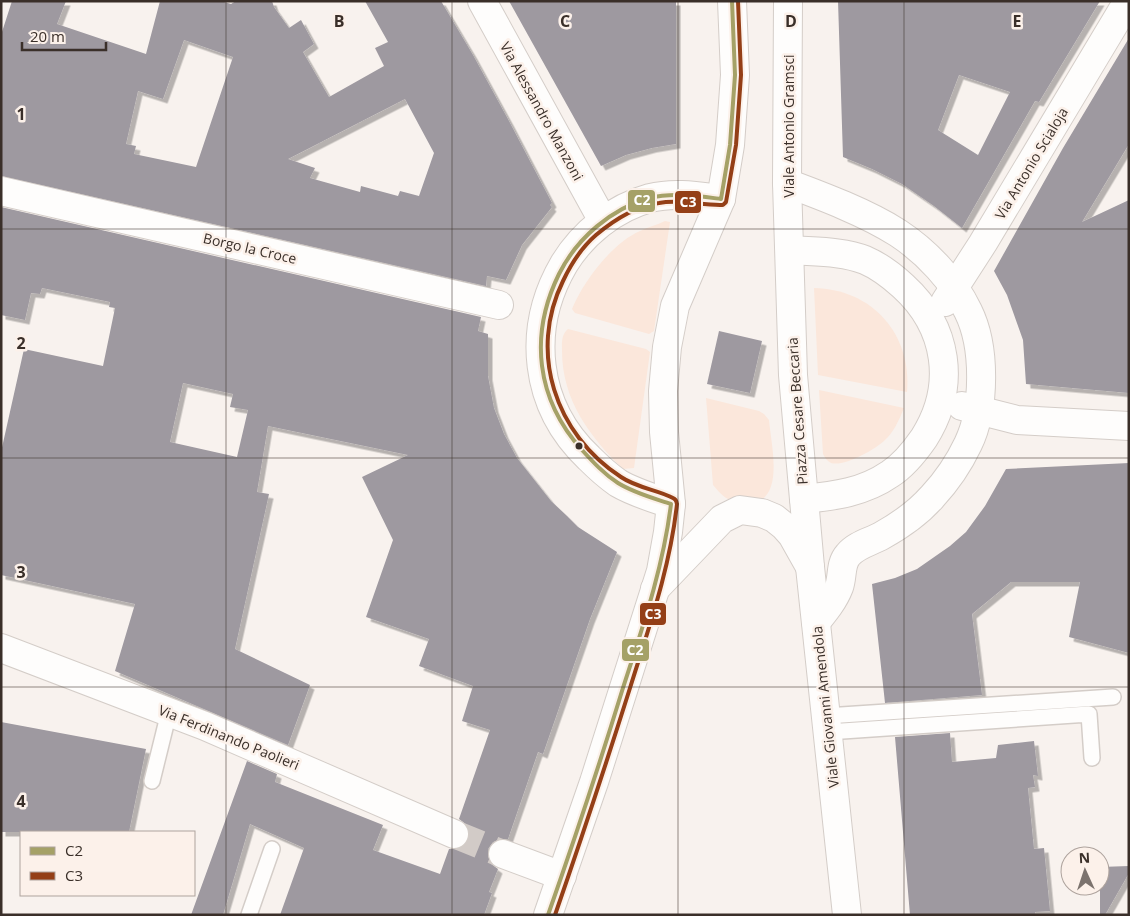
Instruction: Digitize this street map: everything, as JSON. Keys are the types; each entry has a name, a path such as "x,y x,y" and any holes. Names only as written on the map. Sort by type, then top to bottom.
{"street":[{"name":"Via Alessandro Manzoni","path":"482,1 603,222"},
{"path":"548,915 594,782 655,589 668,532 671,504 664,432 663,399 666,347 675,306 721,199 730,145 735,75 732,1"},
{"name":"Viale Antonio Gramsci","path":"788,1 787,183 790,250"},
{"name":"Via Antonio Scialoja","path":"932,322 1128,1"},
{"path":"787,183 867,216 899,234 937,265 969,312 981,363 982,388 979,411 969,443 955,468 932,497 914,514 881,536 854,549 848,555 844,560 840,584 835,596 816,622"},
{"name":"Borgo la Croce","path":"1,191 499,304"},
{"path":"671,504 638,493 618,482 602,471 578,448 556,414 543,376 540,349 541,330 550,292 575,248 617,211 651,198 690,194 721,199"},
{"name":"Piazza Cesare Beccaria","path":"790,250 841,254 872,264 895,279 908,291 932,322 940,341 944,381 941,400 928,432 917,447 892,473 859,490 804,499 793,375 790,250"},
{"path":"941,400 1017,420 1129,426"},
{"name":"Viale Giovanni Amendola","path":"804,499 847,915"},
{"path":"655,589 722,519 740,510 756,511 779,522 792,535 810,567"},
{"name":"Via Ferdinando Paolieri","path":"1,648 242,741 454,834"},
{"path":"503,854 562,876"}],"lane":[{"path":"827,724 1114,697"},
{"path":"152,781 169,712"},
{"path":"827,724 1089,714 1092,758"},
{"path":"249,915 272,849"}],"shaded area":[{"path":"665,221 670,222 654,331 649,334 575,313 572,309 583,287 609,254 629,237"},
{"path":"814,288 835,290 854,297 870,306 884,319 895,334 903,351 907,371 907,392 818,375"},
{"path":"568,329 646,349 650,352 634,468 623,469 589,431 580,416 567,386 563,369 562,342 563,336"},
{"path":"819,390 904,408 893,430 879,445 843,463 831,463 823,454"},
{"path":"706,398 759,411 769,420 774,472 772,485 767,495 758,501 735,502 724,496 713,485"}],"building":[{"path":"12,1 66,1 57,24 146,54 160,1 221,1 231,4 236,1 272,1 274,7 289,28 301,20 314,44 303,52 329,97 384,66 375,48 388,42 365,1 441,1 509,121 552,203 550,205 552,207 522,245 506,280 487,276 486,286 1,176 1,35","holes":["184,40 233,57 196,167 134,154 136,146 126,144 138,91 163,99","405,99 434,153 419,196 400,191 398,196 361,186 360,192 310,178 315,168 288,159"]},
{"path":"509,1 676,1 676,144 626,155 601,166"},
{"path":"838,1 1100,1 1039,102 1035,101 962,228 902,184 843,157","holes":["959,75 1010,92 978,155 938,130"]},
{"path":"1129,38 1129,144 1082,222 1129,200 1129,393 1026,384 1023,340 1007,295 994,271 1063,148"},
{"path":"1,207 481,317 478,331 488,334 488,376 494,408 504,434 517,458 551,501 578,527 617,552 590,619 543,754 538,752 508,839 493,842 488,849 491,864 498,869 489,892 492,893 484,915 280,915 304,848 250,824 223,915 191,915 247,761 277,774 275,782 383,825 373,850 440,874 449,849 463,847 468,840 470,833 467,825 459,819 490,730 462,721 473,686 419,666 429,639 366,617 393,540 362,477 408,455 268,426 257,492 269,494 235,649 310,685 288,745 115,671 135,604 1,575 1,452 24,349 103,366 115,308 109,307 110,302 42,288 40,294 31,293 25,320 1,315","holes":["183,383 233,394 230,407 248,410 237,457 170,442"]},
{"path":"719,331 762,341 750,393 707,384"},
{"path":"1129,463 1129,653 1069,637 1080,582 1011,582 972,614 982,695 885,703 872,584 895,578 917,569 950,546 966,532 985,506 1006,469"},
{"path":"1,722 146,749 129,831 1,832"},
{"path":"950,733 952,762 996,758 998,745 1034,741 1038,776 1033,775 1035,787 1028,788 1034,849 1044,848 1050,911 1035,912 1036,915 910,915 895,737"},
{"path":"1129,866 1129,873 1105,915 1100,915 1100,896 1110,896 1110,867"}],"tunnel":[{"path":"454,834 503,854"}],"transit line":[{"name":"C2","path":"548,915 644,622 663,552 671,504 624,487 603,472 582,450 567,430 555,410 542,366 543,320 549,297 566,261 585,237 609,217 621,209 658,196 685,195 721,199 730,145 735,75 732,1"},
{"name":"C3","path":"555,915 603,773 651,620 664,574 677,504 673,498 634,484 621,477 598,459 579,438 564,415 554,390 549,363 548,336 553,308 563,281 577,256 596,235 618,219 634,210 659,203 723,205 726,202 736,145 741,75 738,1"}]}
